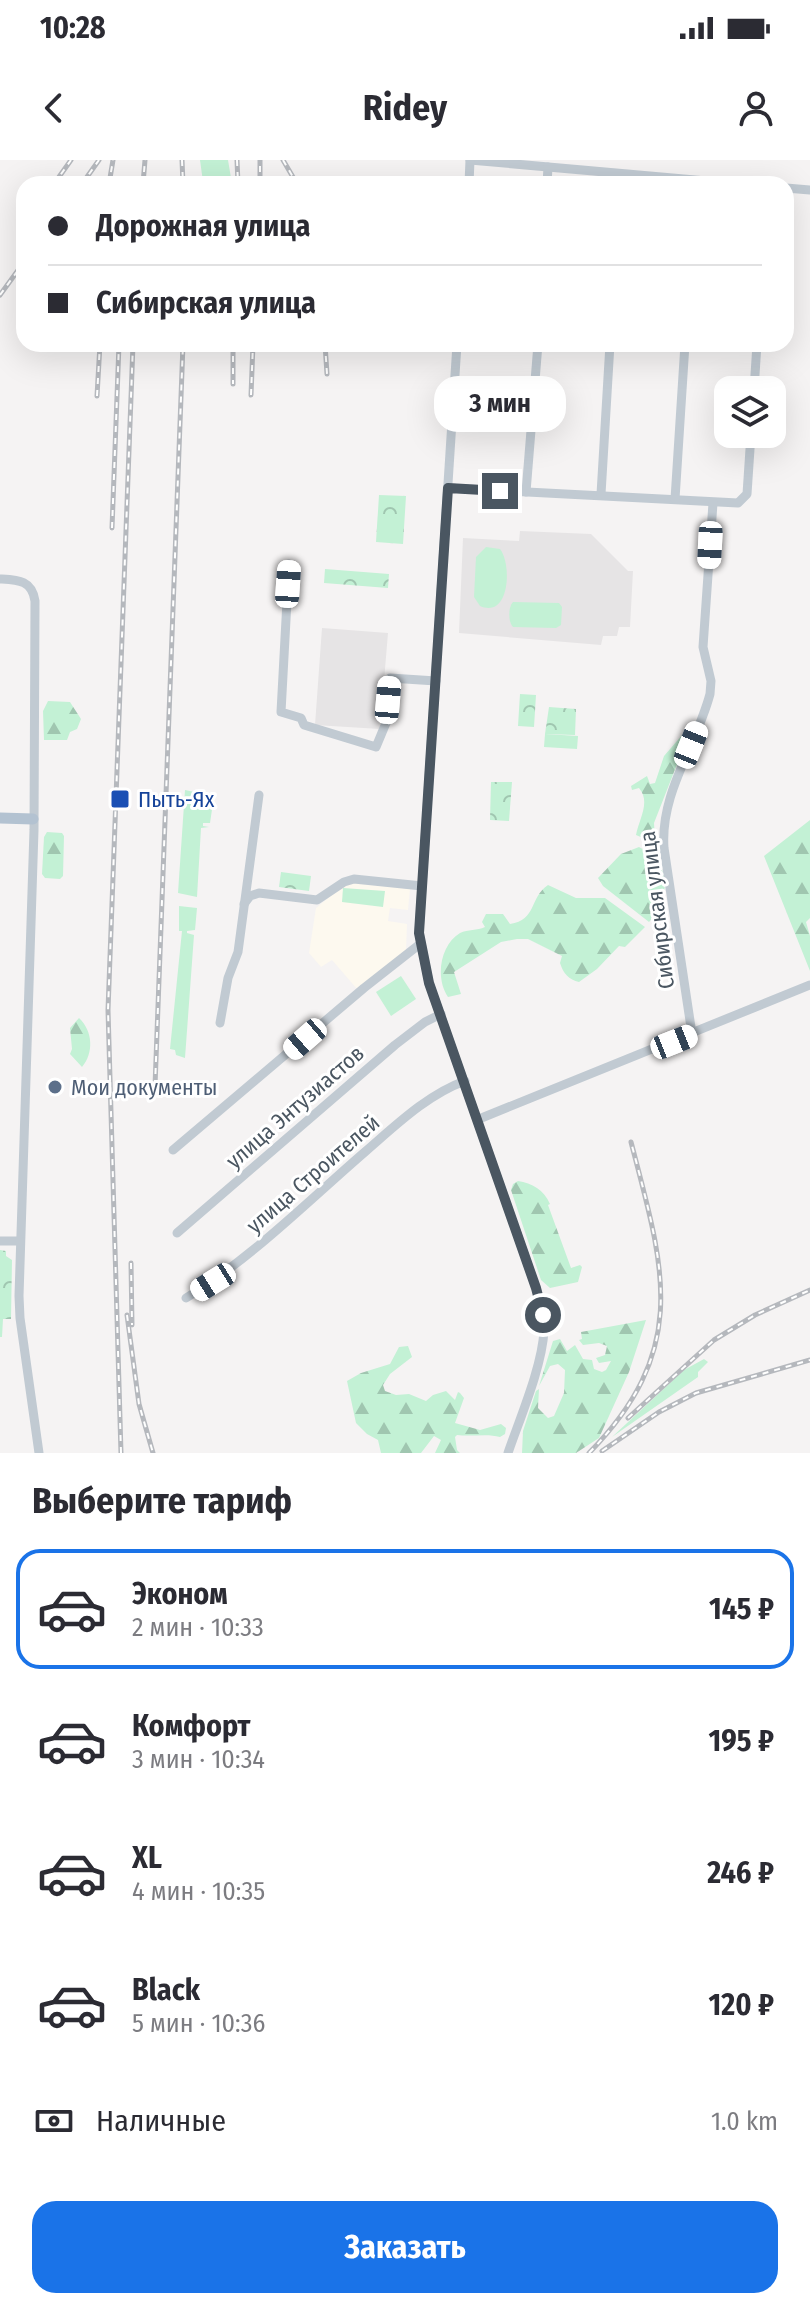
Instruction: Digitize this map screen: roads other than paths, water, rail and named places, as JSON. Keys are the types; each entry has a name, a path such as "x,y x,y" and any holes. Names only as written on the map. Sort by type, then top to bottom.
{"main road":[{"path":"0,818 33,819"}],"street":[{"path":"470,160 604,176"},
{"path":"547,176 548,167"},
{"path":"456,352 420,944 426,972 536,1288 544,1326 540,1357 508,1453"},
{"path":"526,492 537,352"},
{"path":"601,494 610,352"},
{"path":"675,499 684,352"},
{"path":"755,376 756,352"},
{"path":"448,488 734,503 743,500 747,494 750,448"},
{"name":"Сибирская улица","path":"692,1034 664,848 663,823 711,689 703,647 713,503"},
{"path":"289,564 281,712 301,718 304,725 376,747 386,723 390,678 436,681"},
{"path":"0,579 26,583 35,597 33,819 20,1318 39,1453"},
{"path":"220,1023 228,978 238,952 259,795"},
{"path":"244,905 250,896 259,893 317,900 350,879 422,886"},
{"path":"173,1150 420,944"},
{"path":"479,1119 810,985"},
{"name":"улица Энтузиастов","path":"177,1233 395,1045 441,1014"},
{"name":"улица Строителей","path":"186,1298 222,1275 403,1120 449,1087 465,1081"},
{"path":"0,1241 20,1241"}],"railway":[{"path":"60,176 71,160"},
{"path":"88,176 99,160"},
{"path":"110,176 113,160"},
{"path":"144,176 145,160"},
{"path":"182,160 183,176"},
{"path":"237,160 238,176"},
{"path":"260,160 260,176"},
{"path":"283,160 292,176"},
{"path":"0,295 16,273"},
{"path":"97,396 100,352"},
{"path":"112,528 119,352"},
{"path":"121,1453 108,1010 133,352"},
{"path":"155,1086 183,352"},
{"path":"233,352 233,384"},
{"path":"251,395 253,352"},
{"path":"326,352 327,374"},
{"path":"589,1453 621,1415 643,1378 656,1342 661,1306 653,1229 631,1142"},
{"path":"131,1263 132,1325"},
{"path":"628,1418 714,1340 755,1315 810,1290"},
{"path":"127,1315 139,1404 153,1453"},
{"path":"602,1451 659,1412 696,1393 810,1360"}],"place":[{"name":"Пыть-Ях","path":"120,799"},
{"name":"Мои документы","path":"55,1087"}]}
